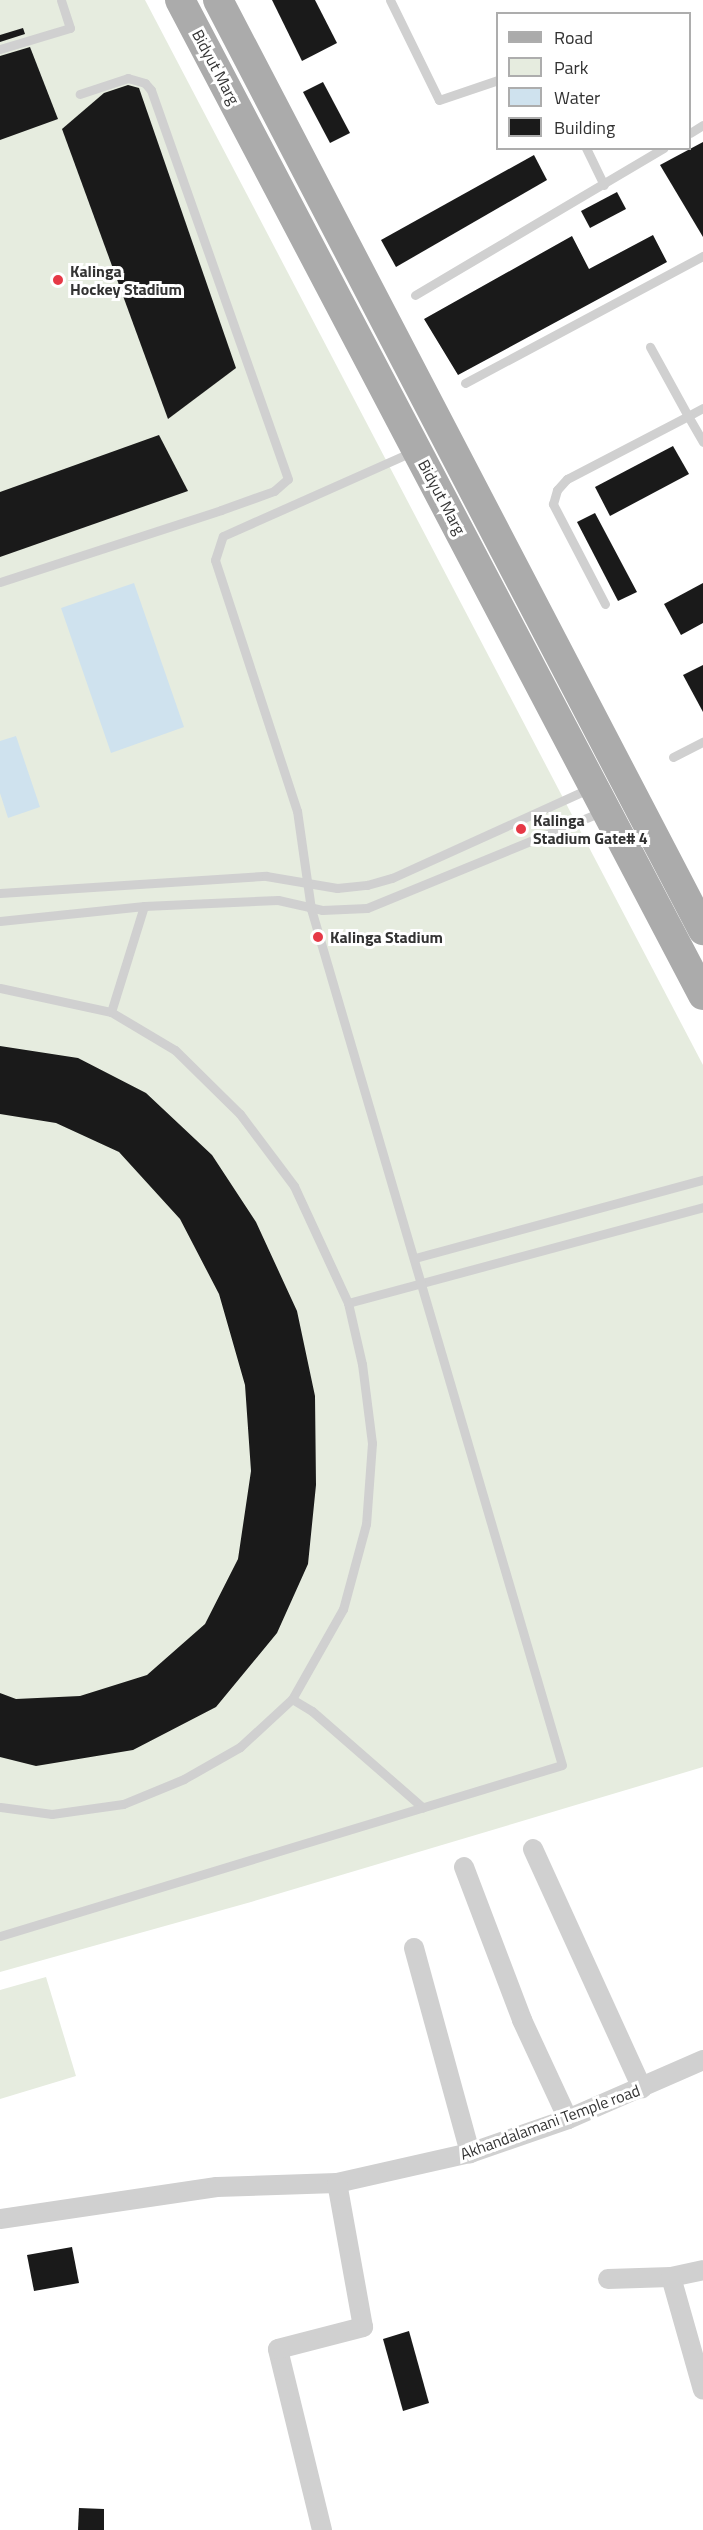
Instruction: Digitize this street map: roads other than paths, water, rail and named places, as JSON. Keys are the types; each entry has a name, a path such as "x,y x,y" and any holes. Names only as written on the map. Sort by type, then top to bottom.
{"main road":[{"name":"Bidyut Marg","path":"180,0 703,995"},
{"name":"Bidyut Marg","path":"218,0 703,930"}],"street":[{"path":"533,1849 642,2088"},
{"path":"464,1867 522,2020 568,2119"},
{"path":"414,1948 470,2153"},
{"name":"Akhandalamani Temple road","path":"0,2219 217,2187 337,2183 470,2153 568,2119 703,2060"},
{"path":"322,2530 278,2349 363,2327 337,2183"},
{"path":"608,2279 671,2277 703,2270"},
{"path":"671,2277 703,2390"}],"lane":[{"path":"0,49 70,28 61,0"},
{"path":"390,0 439,100 496,81"},
{"path":"0,582 222,510 273,491 288,479 151,90 145,83 128,78 80,94"},
{"path":"587,150 604,184"},
{"path":"415,295 661,150"},
{"path":"465,383 703,256"},
{"path":"650,347 703,442"},
{"path":"605,604 553,504 557,490 567,479 703,408"},
{"path":"0,1936 562,1765 311,909 304,880 297,811 215,560 223,536 417,450"},
{"path":"673,757 703,742"},
{"path":"0,893 266,876 304,880 337,888 393,878 600,798"},
{"path":"0,921 144,906 278,900 311,909 367,908 600,798"},
{"path":"111,1012 144,906"},
{"path":"0,988 111,1012 176,1050 240,1114 294,1186 348,1303 362,1364 372,1443 366,1524 343,1610 292,1699 240,1747 184,1779 123,1803 52,1814 0,1807"},
{"path":"415,1258 703,1180"},
{"path":"348,1303 703,1207"},
{"path":"292,1699 312,1711 423,1808"}],"water":[{"path":"134,583 184,727 111,753 61,608"},
{"path":"16,736 40,807 8,818 0,793 0,741"}],"place":[{"name":"Kalinga Hockey Stadium","path":"58,280"},
{"name":"Kalinga Stadium Gate# 4","path":"521,829"},
{"name":"Kalinga Stadium","path":"318,937"}]}
